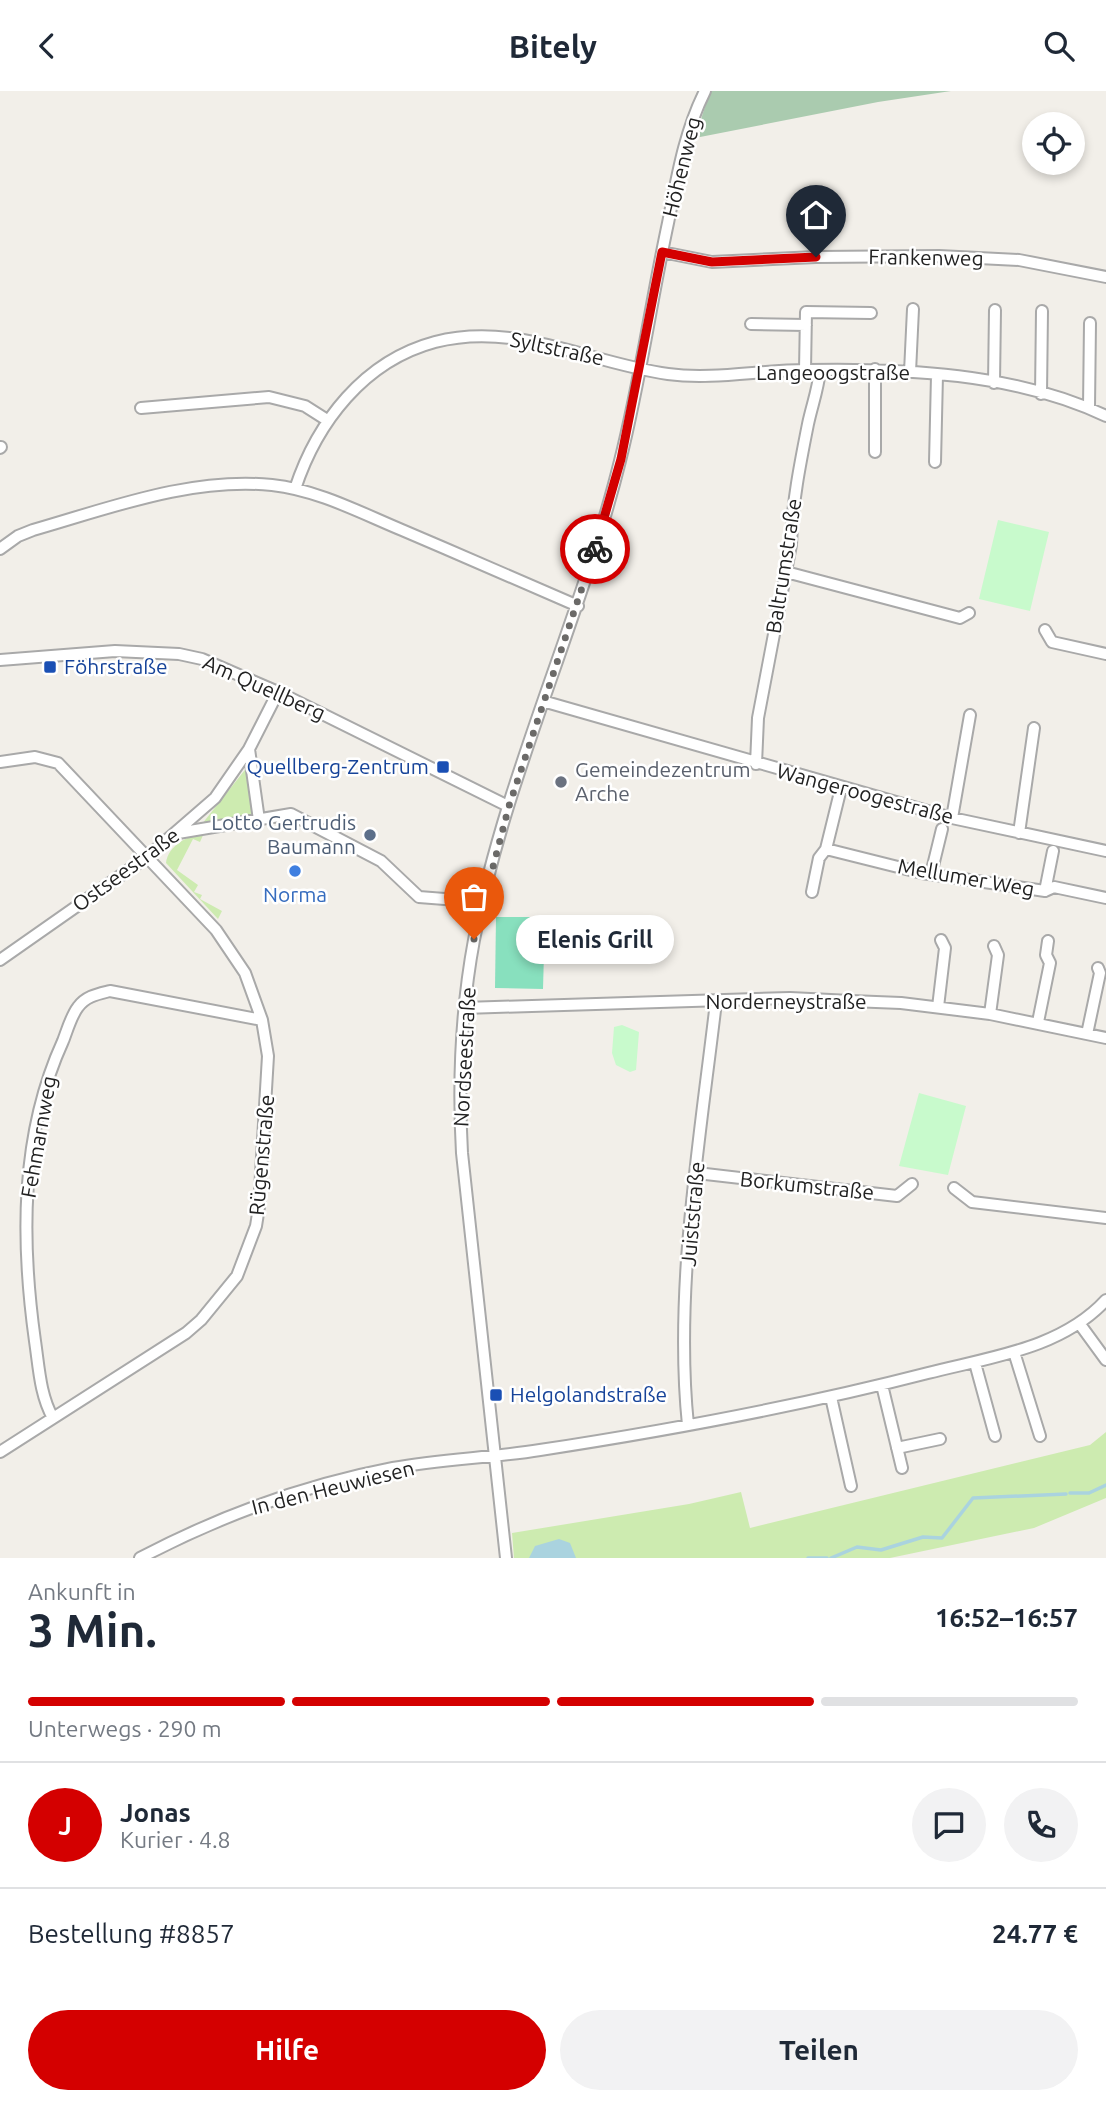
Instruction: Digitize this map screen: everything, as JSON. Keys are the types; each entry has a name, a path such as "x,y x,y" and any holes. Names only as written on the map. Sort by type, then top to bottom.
{"street":[{"name":"Höhenweg","path":"639,367 684,145 705,91"},
{"name":"Frankenweg","path":"662,252 712,262 939,256 1019,260 1106,277"},
{"path":"910,372 914,309"},
{"path":"994,383 995,310"},
{"path":"1041,394 1042,311"},
{"path":"805,370 806,312 871,313"},
{"path":"1089,407 1090,323"},
{"path":"751,324 806,325"},
{"name":"Syltstraße","path":"295,489 312,445 327,420 366,379 406,352 457,338 522,338 639,367"},
{"name":"Langeoogstraße","path":"639,367 667,374 701,376 805,370 875,369 910,372 994,383 1089,407 1106,415"},
{"name":"Nordseestraße","path":"506,1558 462,1153 459,1094 464,1009 483,902 509,806 579,606 621,459 639,367"},
{"path":"875,369 875,452"},
{"name":"Baltrumstraße","path":"756,764 758,718 786,572 792,517 809,420 818,395 820,370"},
{"path":"935,462 937,375"},
{"path":"141,408 269,397 306,406 327,420"},
{"path":"0,549 18,535 160,495 214,486 271,485 295,489 349,508 579,606"},
{"path":"786,572 912,608 960,618 969,613"},
{"path":"1045,630 1052,642 1106,654"},
{"name":"Am Quellberg","path":"0,660 62,653 179,654 219,664 509,806"},
{"name":"Ostseestraße","path":"0,960 147,857 178,833 215,798 249,749 278,692"},
{"name":"Wangeroogestraße","path":"546,702 952,818 1106,851"},
{"path":"952,818 970,715"},
{"path":"1019,833 1034,728"},
{"path":"249,749 259,820"},
{"name":"Rügenstraße","path":"0,762 35,757 58,763 147,857 229,947 245,973 262,1020 268,1056 259,1207 256,1226 237,1276 220,1300 186,1333 0,1452"},
{"path":"811,892 820,858 826,849 841,788"},
{"path":"178,833 291,814 381,861 419,897 483,902"},
{"path":"931,874 942,829"},
{"name":"Mellumer Weg","path":"826,849 931,874 1045,891 1054,887 1106,898"},
{"path":"1045,891 1053,851"},
{"path":"938,1007 945,948 941,940"},
{"path":"1038,1022 1050,963 1046,954 1048,941"},
{"path":"990,1014 998,955 994,946"},
{"path":"1087,1034 1100,973 1098,968"},
{"name":"Fehmarnweg","path":"53,1418 44,1402 33,1327 27,1264 26,1204 35,1130 46,1083 78,1008 90,996 110,991 262,1020"},
{"name":"Norderneystraße","path":"464,1009 790,998 938,1007 1038,1022 1106,1038"},
{"name":"Juiststraße","path":"688,1426 684,1379 690,1210 697,1173 716,1002"},
{"name":"Borkumstraße","path":"697,1173 897,1196 912,1184"},
{"path":"954,1188 972,1202 1106,1218"},
{"path":"494,1457 688,1426 831,1397 975,1363 1059,1336 1106,1300"},
{"path":"1079,1323 1106,1360"},
{"path":"1014,1352 1040,1436"},
{"path":"975,1363 995,1436"},
{"path":"883,1385 902,1468"},
{"path":"831,1397 851,1486"},
{"path":"897,1448 940,1439"},
{"name":"In den Heuwiesen","path":"140,1558 191,1531 280,1497 394,1468 494,1457"}],"green space":[{"path":"710,91 951,91 878,102 695,138"},
{"path":"998,520 1049,532 1030,611 979,599"},
{"path":"248,766 256,814 202,824"},
{"path":"204,833 200,842 193,839 177,870 198,885 194,892 202,895 200,899 222,911 218,919 166,863 171,851 180,842"},
{"path":"496,917 545,917 543,989 495,988"},
{"path":"622,1025 639,1032 636,1070 630,1072 616,1065 612,1053 614,1027"},
{"path":"919,1093 966,1106 948,1175 899,1166"},
{"path":"1106,1432 1106,1498 1034,1528 890,1558 514,1558 512,1533 689,1504 741,1492 750,1528 1090,1445"}],"water":[{"path":"559,1539 570,1543 576,1558 529,1558 535,1546"}],"waterway":[{"path":"1070,1493 1089,1493 1106,1485"},
{"path":"831,1558 857,1547 881,1550 923,1537 942,1538 973,1498 1066,1494"},
{"path":"808,1558 827,1558"}],"way so far":[{"path":"474,939 509,806 579,606 595,549"}],"place":[{"name":"Föhrstraße","path":"50,667"},
{"name":"Quellberg-Zentrum","path":"443,767"},
{"name":"Gemeindezentrum Arche","path":"561,782"},
{"name":"Lotto Gertrudis Baumann","path":"370,835"},
{"name":"Norma","path":"295,871"},
{"name":"Elenis Grill","path":"474,939"},
{"name":"Helgolandstraße","path":"496,1395"}],"route":[{"path":"595,549 621,459 662,252 712,262 771,257 816,257"}]}
